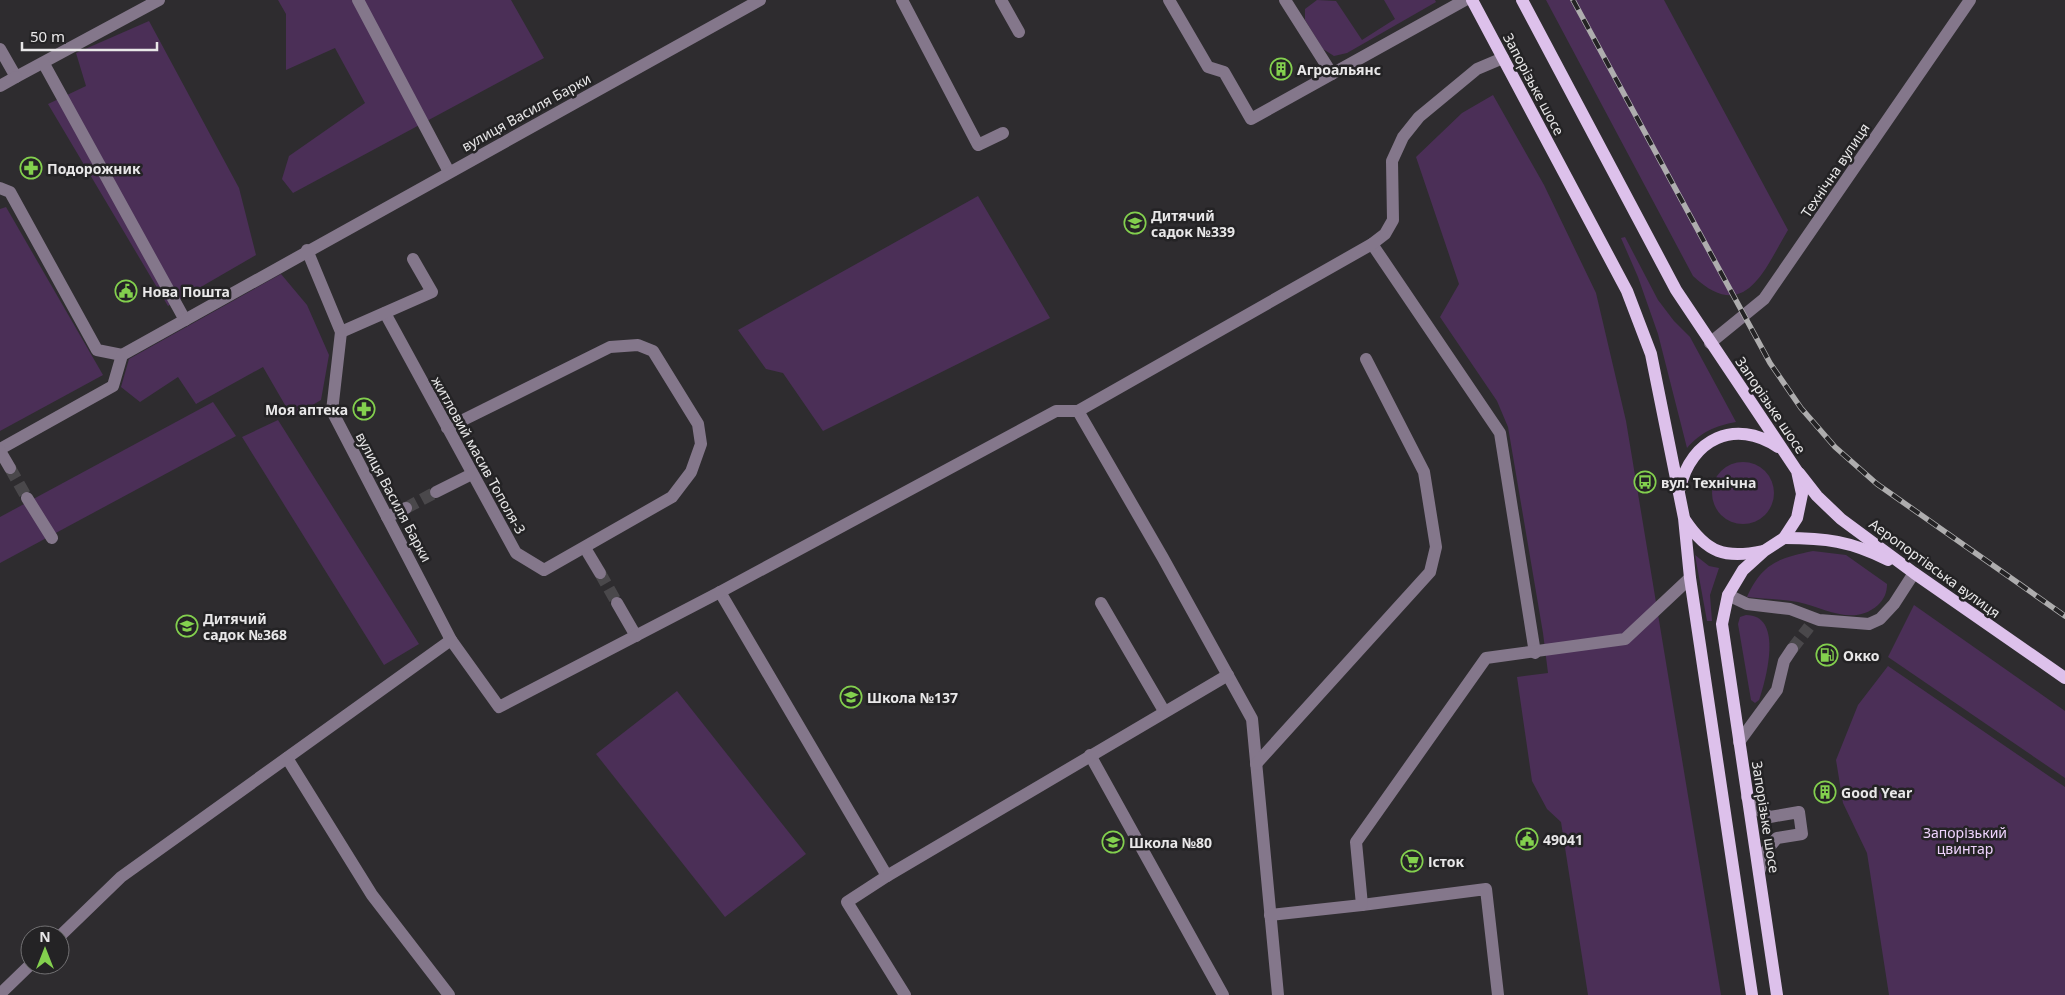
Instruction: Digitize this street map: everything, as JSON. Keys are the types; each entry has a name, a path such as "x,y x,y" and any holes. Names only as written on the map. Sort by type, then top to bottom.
{"main road":[{"name":"Запорізьке шосе","path":"1472,0 1627,292 1651,354 1684,518 1690,578 1752,995"},
{"name":"Запорізьке шосе","path":"1522,0 1676,290 1798,471 1802,494 1798,518 1784,538 1764,551 1743,570 1728,594 1722,624 1777,995"},
{"path":"1679,494 1684,471 1697,451 1717,438 1741,433 1764,438 1784,451"},
{"name":"Аеропортівська вулиця","path":"1798,471 1817,496 1841,519 1914,573 2065,678"},
{"path":"1684,518 1697,538 1717,551 1741,556 1764,551"},
{"path":"1784,538 1819,538 1852,544 1914,573"}],"street":[{"path":"0,86 44,64 159,0"},
{"path":"358,0 450,172"},
{"name":"вулиця Василя Барки","path":"122,355 307,250 760,0"},
{"path":"902,0 978,145 1003,133"},
{"path":"1001,0 1019,32"},
{"path":"1169,0 1208,67 1224,72 1251,119 1465,0"},
{"path":"1285,0 1332,74"},
{"name":"Технічна вулиця","path":"1710,343 1764,299 1970,0"},
{"path":"0,49 16,77"},
{"path":"617,603 636,636 1056,411 1078,411 1372,244 1385,234 1392,220 1392,161 1403,137 1418,116 1478,69 1503,58"},
{"path":"44,64 186,320"},
{"path":"0,188 10,192 97,350 122,355 113,386 0,450 10,468"},
{"path":"1372,244 1500,432 1535,653"},
{"name":"вулиця Василя Барки","path":"307,250 341,332 332,411 452,640 500,707 636,636"},
{"path":"341,332 432,292 413,259"},
{"name":"житловий масив Тополя-3","path":"385,313 416,372 516,553 544,570 672,497 692,472 701,444 698,424 653,352 638,345 610,347 447,428"},
{"path":"1256,764 1430,572 1436,547 1424,472 1366,359"},
{"path":"1078,411 1252,719 1278,995"},
{"path":"436,492 472,474"},
{"path":"27,498 52,538"},
{"path":"387,517 406,508"},
{"path":"585,548 600,573"},
{"path":"1728,594 1747,604 1790,609 1814,624 1869,624 1880,619 1894,604 1914,573"},
{"path":"1362,905 1356,842 1486,658 1535,653 1625,639 1690,578"},
{"path":"720,592 887,876"},
{"path":"1101,603 1164,711"},
{"path":"70,926 121,877 452,640"},
{"path":"1739,742 1777,690 1784,661 1792,649"},
{"path":"905,995 847,902 887,876 1090,755 1228,675"},
{"path":"1090,755 1223,995"},
{"path":"287,758 372,895 449,995"},
{"path":"1747,796 1757,809 1770,817 1799,812 1802,834 1777,838 1766,852 1759,872"},
{"path":"1270,915 1486,889 1498,995"},
{"path":"0,994 20,975"}],"green space":[{"path":"278,0 511,0 544,58 293,193 282,179 289,156 365,103 335,48 286,70 286,14"},
{"path":"1317,0 1336,1 1362,40 1395,19 1384,0 1435,0 1436,2 1347,53 1334,56 1323,49 1305,20 1305,9"},
{"path":"1546,0 1664,0 1788,230 1761,275 1740,294 1726,295 1711,290 1693,276"},
{"path":"149,21 239,188 256,255 168,306 48,104 86,86 76,53"},
{"path":"1493,95 1544,185 1596,293 1626,421 1721,995 1588,995 1561,822 1547,809 1532,781 1517,677 1548,673 1508,427 1497,401 1440,317 1459,284 1416,157 1462,113"},
{"path":"978,196 1050,318 823,431 783,373 766,369 738,330"},
{"path":"6,207 103,375 0,431 0,209"},
{"path":"1625,237 1658,300 1674,321 1690,337 1736,422 1709,431 1687,448 1658,334 1638,277 1621,238"},
{"path":"281,274 307,305 329,355 321,400 292,417 263,367 196,404 178,377 140,402 121,387 129,359"},
{"path":"213,402 236,436 0,563 0,517"},
{"path":"278,420 419,644 384,665 242,437"},
{"path":"1743,462 1755,465 1765,471 1771,481 1774,493 1771,505 1765,515 1755,521 1743,524 1731,521 1721,515 1715,505 1712,493 1715,481 1721,471 1731,465"},
{"path":"1813,551 1846,555 1887,584 1886,593 1882,600 1869,611 1859,615 1849,615 1839,614 1798,602 1747,597 1759,576 1773,564 1790,556"},
{"path":"1695,555 1709,566 1719,568 1710,595 1712,621 1707,621"},
{"path":"1914,605 2065,711 2065,778 1888,657"},
{"path":"1746,615 1758,618 1765,625 1769,636 1768,664 1759,700 1755,703 1751,700 1738,624 1740,617"},
{"name":"Запорізький цвинтар","path":"1888,666 2065,787 2065,995 1889,995 1867,853 1843,803 1836,760 1858,705"},
{"path":"677,691 806,854 725,917 596,754"}],"tunnel":[{"path":"10,468 27,498"},
{"path":"406,508 436,492"},
{"path":"600,573 617,603"},
{"path":"1792,649 1809,627"}],"railway":[{"path":"1573,0 1770,363 1801,408 1835,447 1877,484 2065,616"}],"place":[{"name":"Агроальянс","path":"1281,69"},
{"name":"Подорожник","path":"31,168"},
{"name":"Дитячий садок №339","path":"1135,223"},
{"name":"Нова Пошта","path":"126,291"},
{"name":"Моя аптека","path":"364,409"},
{"name":"вул. Технічна","path":"1645,482"},
{"name":"Дитячий садок №368","path":"187,626"},
{"name":"Окко","path":"1827,655"},
{"name":"Школа №137","path":"851,697"},
{"name":"Good Year","path":"1825,792"},
{"name":"49041","path":"1527,839"},
{"name":"Школа №80","path":"1113,842"},
{"name":"Істок","path":"1412,861"}]}
